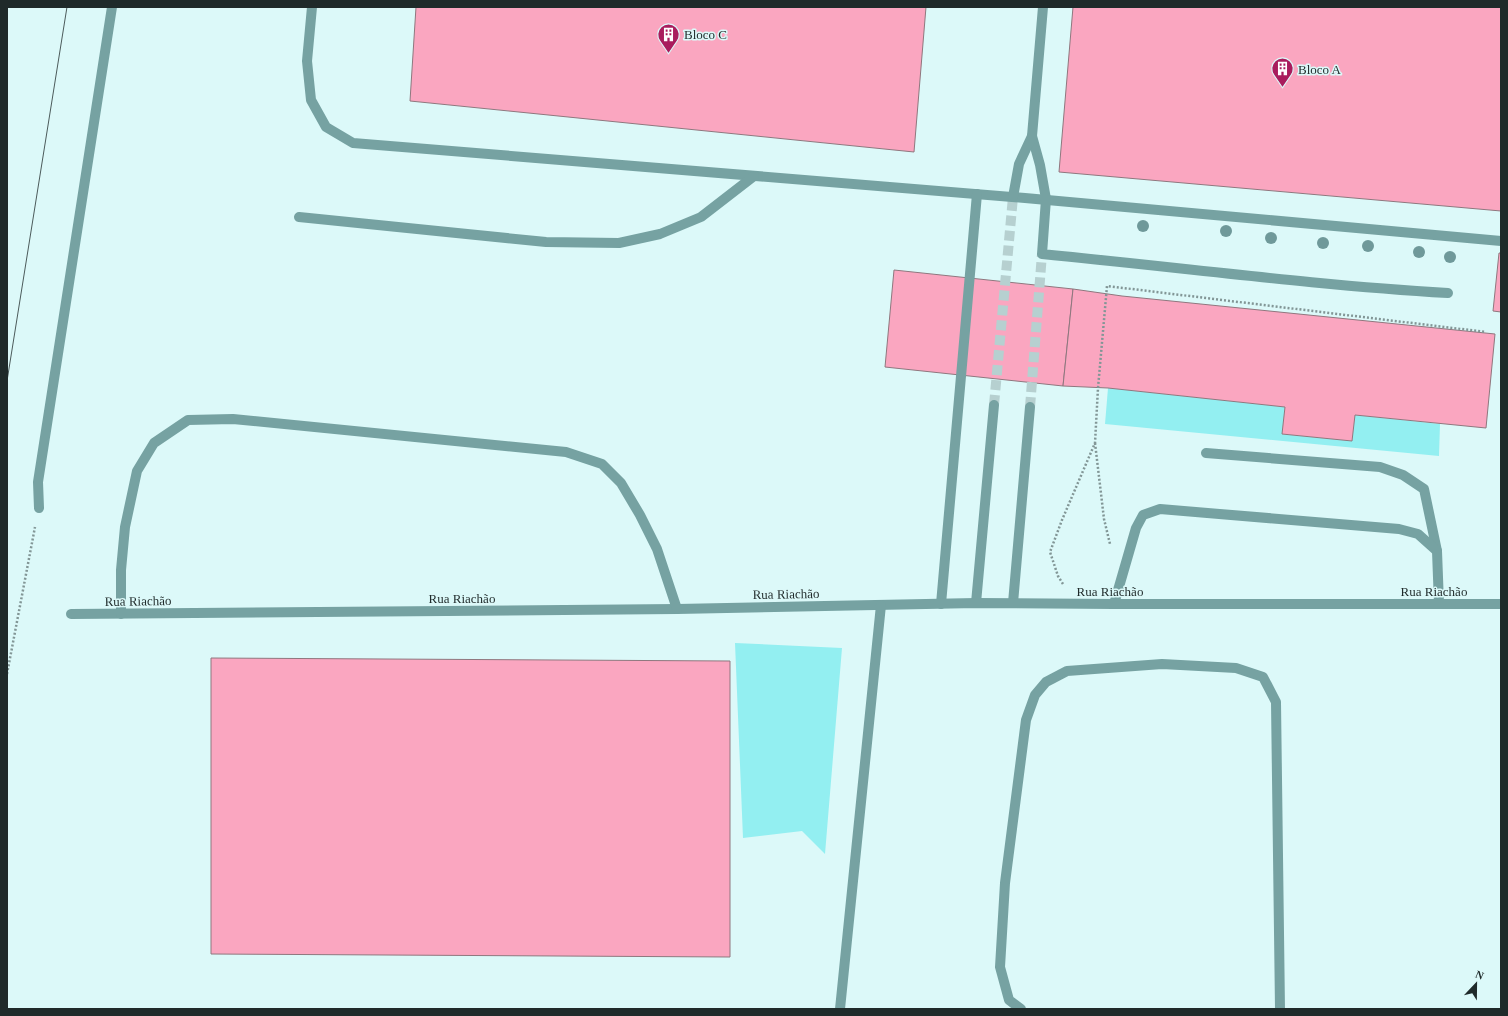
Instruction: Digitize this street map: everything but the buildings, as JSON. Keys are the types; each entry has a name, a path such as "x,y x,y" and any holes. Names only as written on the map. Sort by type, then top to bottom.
{"street":[{"path":"39,508 38,482 112,7"},
{"path":"312,7 307,60 311,100 326,127 353,143 1046,199 1501,241"},
{"path":"1014,197 1020,164 1032,136 1043,7"},
{"path":"1032,136 1040,165 1046,199 1042,254 1152,264 1370,288 1448,293"},
{"path":"299,218 546,242 619,243 660,234 701,217 754,176"},
{"path":"941,604 978,194"},
{"path":"976,603 994,404"},
{"path":"1013,603 1030,407"},
{"path":"120,614 121,570 125,527 137,471 154,443 188,420 233,419 566,452 602,464 621,483 640,515 657,549 677,609"},
{"path":"1206,453 1380,467 1403,475 1424,489 1437,551 1439,604"},
{"path":"1114,604 1136,528 1143,515 1160,509 1400,529 1418,534 1437,551"},
{"name":"Rua Riachão","path":"71,614 677,609 976,603 1501,604"},
{"path":"840,1009 881,605"},
{"path":"1021,1009 1009,1000 1000,967 1005,883 1026,720 1035,695 1046,682 1067,671 1162,664 1236,668 1263,677 1276,702 1280,1009"}],"path":[{"path":"1111,547 1104,518 1095,443 1098,388 1107,286 1486,332"},
{"path":"1066,588 1058,576 1050,552 1095,443"},
{"path":"7,674 39,508"}],"shaded area":[{"path":"1108,388 1285,407 1282,434 1352,441 1355,415 1440,424 1439,456 1105,424"},
{"path":"735,643 842,648 825,854 802,831 743,838"}],"tunnel":[{"path":"994,405 1013,197"},
{"path":"1030,407 1042,254"}],"tram line":[{"path":"7,381 67,7"}],"place":[{"name":"Bloco C","path":"668,54"},
{"name":"Bloco A","path":"1283,88"}]}
